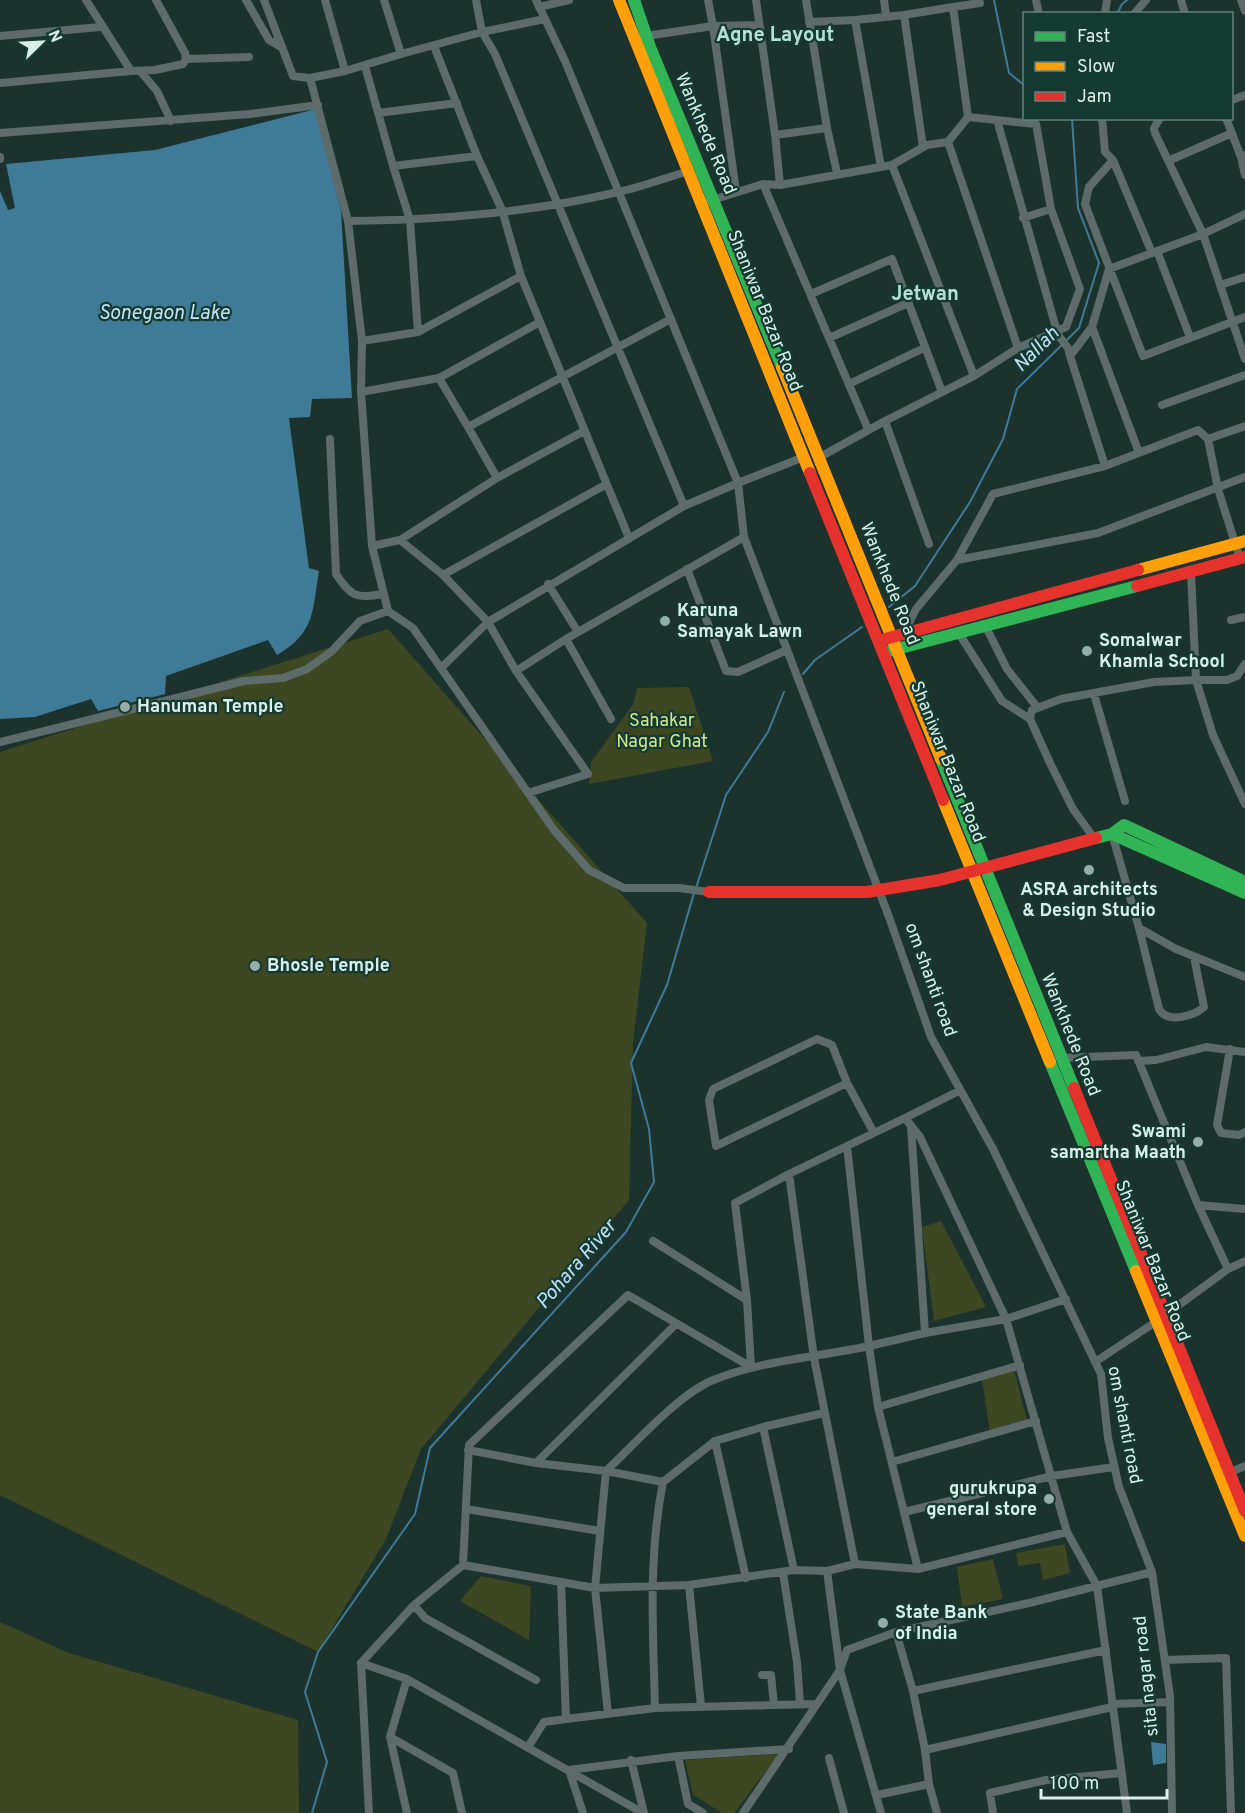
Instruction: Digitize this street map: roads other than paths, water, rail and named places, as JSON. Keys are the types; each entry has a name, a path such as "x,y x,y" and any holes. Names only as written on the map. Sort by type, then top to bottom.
{"main road":[{"name":"Shaniwar Bazar Road","path":"619,0 688,171 708,202 804,457 883,654 977,869 1225,1474 1245,1511"},
{"name":"Wankhede Road","path":"634,0 708,202 820,457 894,643 977,869 1060,1058 1161,1318"},
{"path":"883,654 904,633 1240,542"},
{"path":"878,641 894,643 958,632 1242,558"},
{"path":"709,892 878,890 940,880 1112,834 1124,825 1245,882"},
{"path":"1112,834 1245,893"},
{"path":"1225,1474 1245,1536"}],"street":[{"path":"86,0 100,27 135,71 157,91 171,121"},
{"path":"0,83 135,71 183,64 186,59 185,53 156,0"},
{"path":"246,0 269,40 281,47"},
{"path":"264,0 295,79 345,71 482,32 545,19"},
{"path":"325,0 345,71"},
{"path":"384,0 401,54"},
{"path":"476,0 482,32 495,54 620,348 684,506"},
{"path":"538,3 569,0"},
{"path":"708,0 736,191"},
{"path":"756,0 780,185"},
{"path":"806,0 827,128 837,173"},
{"path":"884,0 886,16"},
{"path":"1136,12 1146,0"},
{"path":"1241,0 1245,12"},
{"name":"om shanti road","path":"538,3 619,192 738,483 744,537 878,890 931,1037 993,1149 1101,1374 1108,1438 1114,1467 1132,1524 1152,1572"},
{"path":"809,22 904,15 980,3"},
{"path":"708,202 763,184 780,185 892,165 923,147 948,142 968,117 953,7"},
{"path":"904,15 923,147"},
{"path":"855,20 881,167"},
{"path":"646,36 713,26 758,25"},
{"path":"0,36 100,27"},
{"path":"434,46 477,156 502,210 521,276 605,485 629,538"},
{"path":"186,59 249,57"},
{"path":"365,66 410,220 418,332"},
{"path":"310,78 348,221 362,341 361,392 372,546 388,611 413,628 554,830 589,870 624,888 680,888 709,892"},
{"path":"378,113 457,103"},
{"path":"0,133 171,121 318,105"},
{"path":"820,457 868,429 974,376 1018,348 1057,333 1066,327 1080,289 1051,209 1036,124 1029,121 968,117"},
{"path":"997,120 1057,333 1069,352 1106,466"},
{"path":"1104,120 1105,152 1113,160 1155,252 1190,337"},
{"path":"1159,120 1154,128 1155,133 1203,234 1245,358"},
{"path":"1227,120 1243,156 1245,175"},
{"path":"775,134 827,128"},
{"path":"1168,162 1232,133"},
{"path":"948,142 1018,348"},
{"path":"393,166 477,156"},
{"path":"1113,160 1089,187 1086,204 1143,356 1245,316"},
{"path":"892,165 974,376"},
{"path":"348,221 410,220 558,204 619,192 688,171"},
{"path":"763,184 868,429"},
{"path":"1023,218 1051,209"},
{"path":"1109,269 1203,234 1245,214"},
{"path":"811,294 892,259 942,392"},
{"path":"1069,352 1092,327 1109,269"},
{"path":"362,341 418,332 521,276"},
{"path":"1220,285 1245,277"},
{"path":"829,338 908,303"},
{"path":"468,427 620,348 670,319"},
{"path":"361,392 439,378 540,322"},
{"path":"1092,327 1139,453"},
{"path":"849,384 924,348"},
{"path":"1162,405 1245,375"},
{"path":"439,378 497,478"},
{"path":"885,421 929,544"},
{"path":"1208,439 1245,426"},
{"path":"372,546 400,540 497,478 584,430"},
{"path":"904,633 916,609 957,560 993,494 1106,466 1198,430 1208,439 1218,489 1240,542 1242,558"},
{"path":"330,439 336,574 348,591 360,598 384,594"},
{"path":"441,669 488,622 548,584 684,506 804,457"},
{"path":"957,560 1098,533 1245,477"},
{"path":"443,574 605,485"},
{"path":"516,671 566,639 744,537"},
{"path":"400,540 443,574 488,622 516,671 588,774 528,793"},
{"path":"687,569 726,671 738,672 787,650"},
{"path":"1191,572 1196,680 1213,735 1245,804"},
{"path":"548,584 578,632"},
{"path":"0,742 244,681 283,678 307,669 332,651 360,621 388,611"},
{"path":"1231,620 1245,617"},
{"path":"985,625 1007,669 1037,707"},
{"path":"958,632 1002,701 1030,719 1073,809 1094,838"},
{"path":"566,639 611,719"},
{"path":"1030,719 1032,710 1061,699 1154,682 1227,680 1242,674 1245,664"},
{"path":"1094,694 1125,801"},
{"path":"1112,834 1159,1009 1164,1017 1171,1019 1204,1007 1194,957"},
{"path":"1139,928 1194,957 1245,977"},
{"path":"848,1083 716,1146 709,1100 713,1089 817,1039 832,1045 848,1083 874,1133"},
{"path":"1138,1061 1156,1060 1206,1047 1245,1052"},
{"path":"1230,1049 1217,1125 1221,1133 1239,1135 1245,1132"},
{"path":"1060,1058 1136,1055 1198,1204 1228,1269"},
{"path":"751,1367 747,1300 735,1203 959,1091"},
{"path":"905,1118 920,1137 1006,1319 1067,1532 1097,1586 1127,1813"},
{"path":"911,1126 925,1333"},
{"path":"847,1146 868,1346 878,1407 918,1569"},
{"path":"789,1174 814,1358 855,1564"},
{"path":"1198,1204 1245,1209"},
{"path":"653,1241 747,1300"},
{"path":"1095,1362 1228,1269 1245,1261"},
{"path":"369,1813 361,1663 414,1605 463,1565 469,1445 628,1295 751,1367"},
{"path":"608,1714 594,1588 606,1471 674,1408 709,1382 751,1367 814,1358 925,1333 1006,1319 1066,1299"},
{"path":"536,1463 676,1324"},
{"path":"878,1407 1020,1365"},
{"path":"655,1708 652,1585 654,1527 663,1482 715,1441 824,1413"},
{"path":"892,1462 1036,1421"},
{"path":"763,1427 794,1570"},
{"path":"715,1441 746,1578"},
{"path":"468,1450 536,1463 606,1471 663,1482"},
{"path":"1225,1474 1245,1466"},
{"path":"904,1512 1052,1476 1114,1467"},
{"path":"466,1509 600,1531"},
{"path":"463,1565 594,1588 689,1585 794,1570 827,1571 855,1564 918,1569 1067,1532"},
{"path":"827,1571 840,1670 877,1795 880,1813"},
{"path":"783,1572 797,1662 800,1704"},
{"path":"743,1813 789,1749 840,1670 847,1650 896,1632 1152,1572"},
{"name":"sita nagar road","path":"1152,1572 1170,1702 1172,1813"},
{"path":"561,1582 566,1719"},
{"path":"689,1585 701,1706"},
{"path":"414,1605 425,1618 536,1680"},
{"path":"896,1632 913,1691 925,1750 929,1784 937,1813"},
{"path":"913,1691 1106,1650"},
{"path":"1165,1660 1226,1658 1231,1813"},
{"path":"361,1663 407,1679 644,1813"},
{"path":"762,1675 771,1675 774,1705"},
{"path":"406,1813 390,1737 407,1679"},
{"path":"925,1750 1112,1706 1170,1702"},
{"path":"528,1747 544,1722 655,1708 817,1704"},
{"path":"390,1737 453,1773 462,1813"},
{"path":"569,1770 630,1760 789,1749"},
{"path":"678,1756 688,1804 703,1813"},
{"path":"829,1758 844,1813"},
{"path":"630,1760 644,1813"},
{"path":"569,1770 582,1813"},
{"path":"993,1813 990,1793 1046,1780 1121,1773"},
{"path":"877,1795 929,1784"}],"water":[{"name":"Sonegaon Lake","path":"316,109 341,211 352,398 312,399 310,417 289,418 309,568 319,571 313,609 306,629 299,638 277,655 268,640 166,676 165,694 98,711 91,699 35,717 0,719 0,191 8,210 15,208 6,164 155,150"},
{"path":"1151,1742 1166,1744 1166,1763 1153,1765"}],"waterway":[{"path":"994,0 1009,73 1023,84"},
{"name":"Nallah","path":"1118,12 1127,0"},
{"name":"Nallah","path":"889,607 915,586 970,502 1003,439 1017,389 1079,328 1099,263 1078,208 1072,120"},
{"name":"Nallah","path":"803,674 815,660 862,627"},
{"name":"Pohara River","path":"696,888 726,795 768,732 784,692"},
{"name":"Pohara River","path":"312,1813 327,1762 305,1692 318,1652 415,1514 430,1448 626,1232 654,1182 649,1129 631,1063 667,985 694,893"}],"place":[{"name":"Karuna Samayak Lawn","path":"665,621"},
{"name":"Somalwar Khamla School","path":"1087,651"},
{"name":"Hanuman Temple","path":"125,707"},
{"name":"ASRA architects & Design Studio","path":"1089,870"},
{"name":"Bhosle Temple","path":"255,966"},
{"name":"Swami samartha Maath","path":"1198,1142"},
{"name":"gurukrupa general store","path":"1049,1499"},
{"name":"State Bank of India","path":"883,1623"}],"district":[{"name":"Agne Layout","path":"775,36"},
{"name":"Jetwan","path":"925,295"}],"park label":[{"name":"Sahakar Nagar Ghat","path":"662,731"}]}
